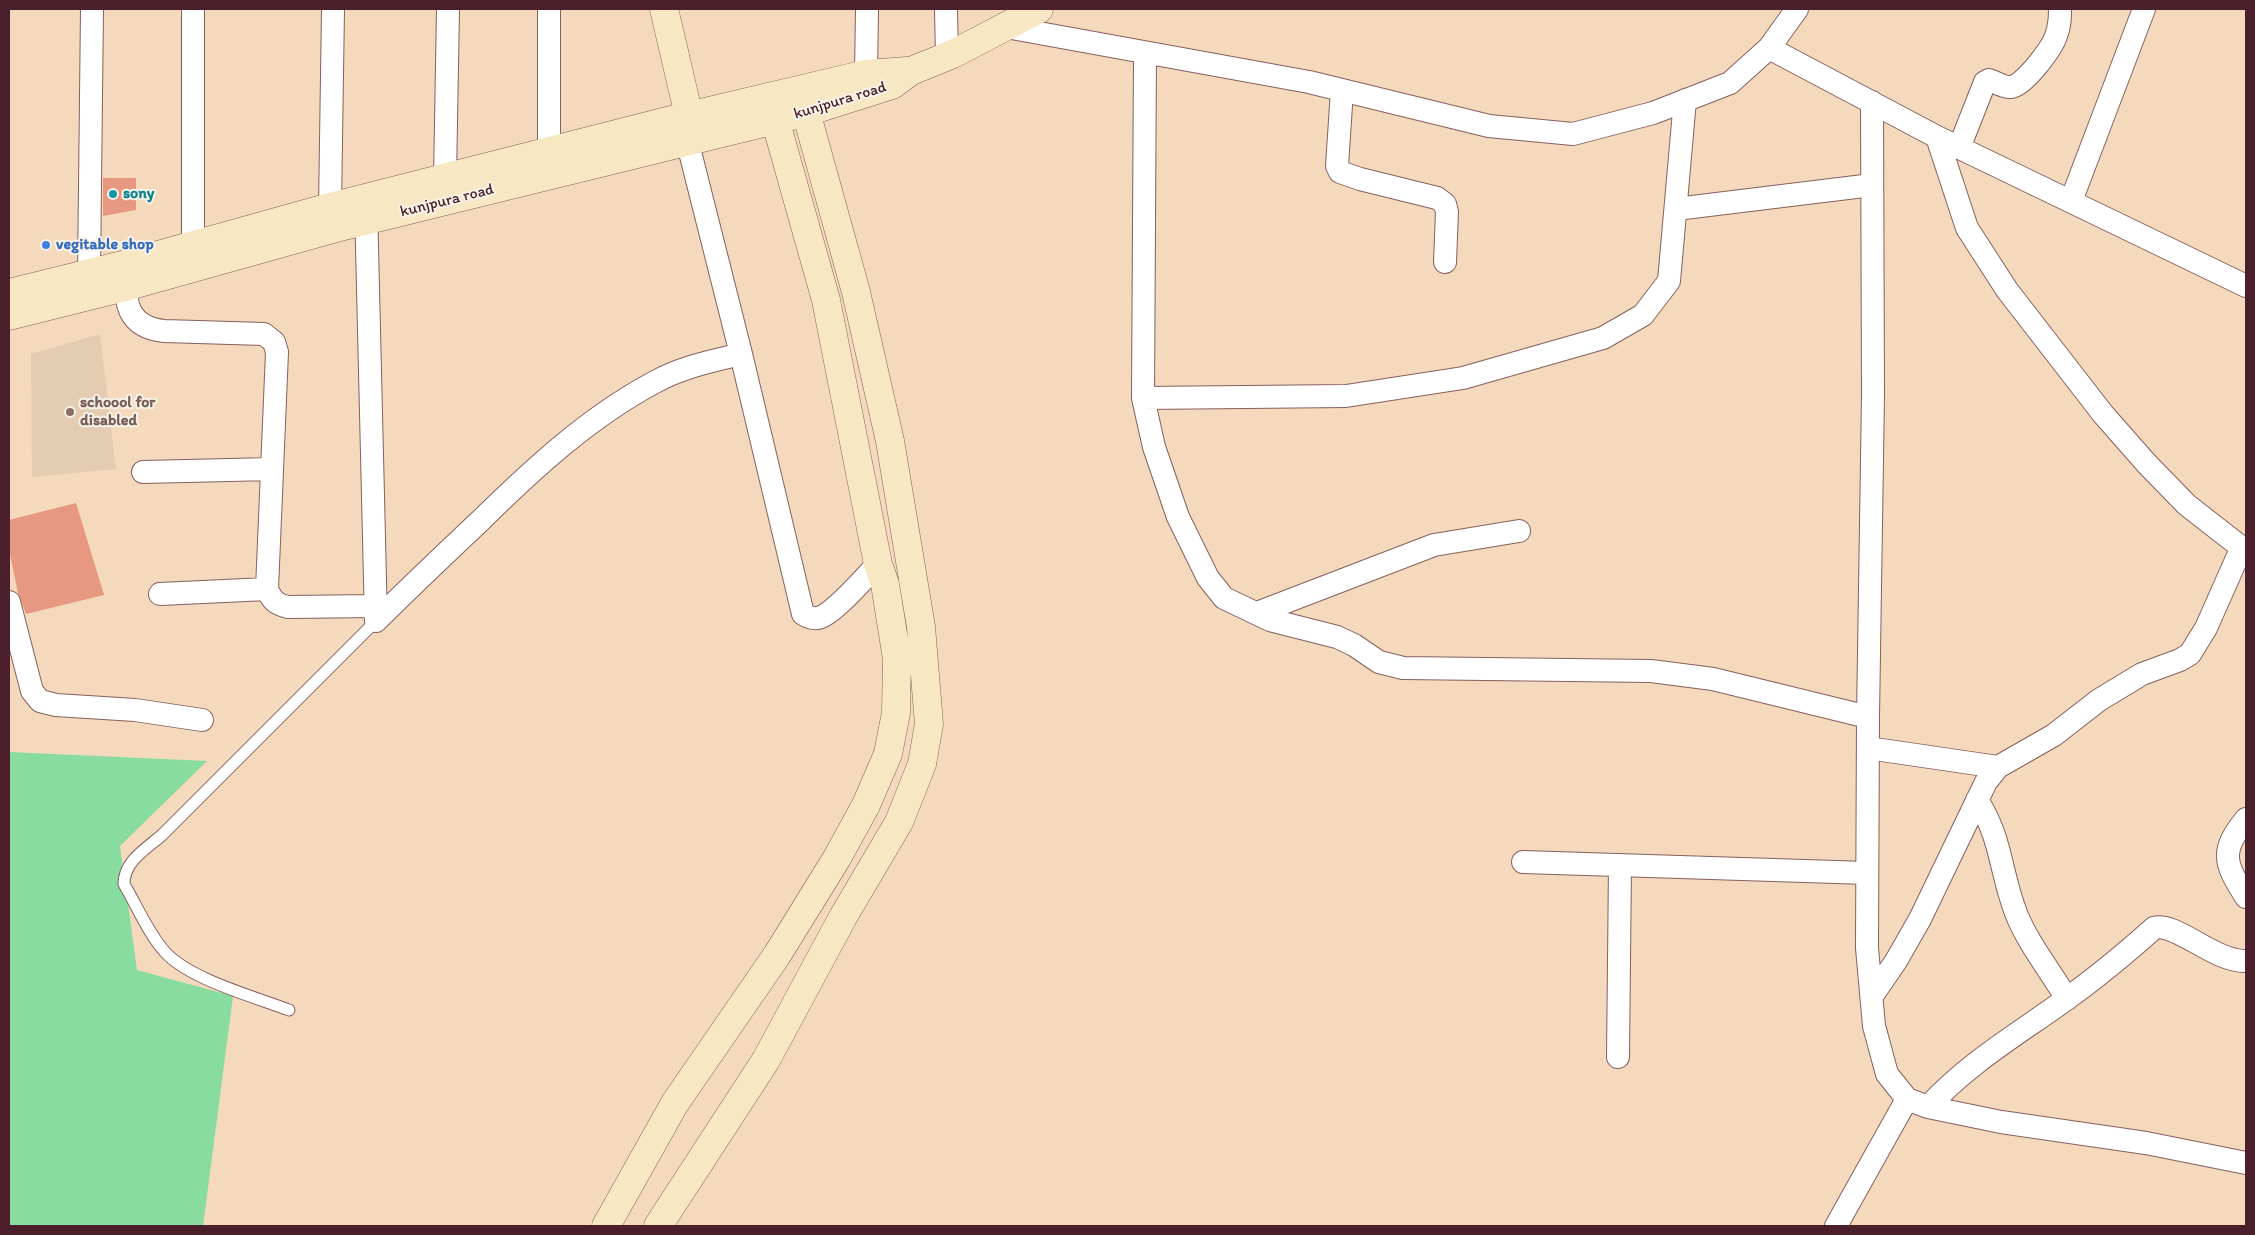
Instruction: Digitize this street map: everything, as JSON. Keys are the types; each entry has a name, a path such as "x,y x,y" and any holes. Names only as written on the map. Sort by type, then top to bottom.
{"street":[{"path":"89,273 92,9"},
{"path":"193,9 193,246"},
{"path":"330,207 333,9"},
{"path":"445,179 448,9"},
{"path":"549,9 549,152"},
{"path":"664,9 688,128 803,614 809,618 819,618 832,611 878,564"},
{"path":"866,9 866,74"},
{"path":"946,9 947,57"},
{"path":"911,71 947,57 1039,9"},
{"path":"1006,27 1145,54 1309,82 1489,126 1573,134 1653,113 1730,83 1769,48 1797,9"},
{"path":"1959,148 1985,82 1989,80 2008,87 2014,87 2023,79 2047,53 2056,37 2060,22 2060,9"},
{"path":"2071,201 2144,9"},
{"path":"1769,48 1959,148 2246,286"},
{"path":"1145,54 1143,398 1154,447 1178,517 1208,578 1224,598 1270,620 1347,641 1386,665 1403,668 1650,671 1683,674 1868,717"},
{"name":"kunjpura road","path":"9,293 89,273 125,275 366,210 688,128 802,101 892,85 911,71"},
{"name":"kunjpura road","path":"802,101 866,74 911,71"},
{"path":"1342,90 1337,166 1340,172 1360,179 1437,198 1445,204 1447,212 1446,262"},
{"path":"1143,398 1346,396 1462,378 1603,338 1643,315 1669,281 1685,100"},
{"path":"658,1226 766,1060 844,917 899,822 922,764 929,724 921,627 890,441 856,292 802,101"},
{"path":"1872,102 1873,395 1868,717 1867,948 1874,1026 1888,1074 1917,1103 2000,1122 2146,1144 2246,1163"},
{"path":"606,1226 675,1103 777,955 837,858 866,805 888,754 896,713 897,659 885,584 878,564 826,300 772,109"},
{"name":"kunjpura road","path":"9,316 125,275 193,246 330,207 366,210 445,179 549,152 688,128"},
{"path":"1872,996 1896,961 1920,920 1986,782 1998,767 2054,735 2099,700 2142,674 2180,660 2190,654 2206,628 2244,550 2187,505 2147,464 2103,414 2013,298 1967,228 1937,137"},
{"path":"1676,209 1872,185"},
{"path":"366,210 375,613"},
{"path":"125,275 131,314 140,324 150,329 264,334 274,342 277,352 267,589 272,600 277,605 288,607 375,613 564,443 616,404 656,381 696,364 741,354"},
{"path":"143,472 272,470"},
{"path":"1257,613 1434,545 1519,531"},
{"path":"160,594 267,589"},
{"path":"9,602 32,691 40,701 56,705 135,710 202,720"},
{"path":"1868,748 1998,767"},
{"path":"1977,800 1988,817 1997,838 2008,892 2016,914 2027,936 2066,999"},
{"path":"2246,819 2229,847 2227,862 2232,876 2246,897"},
{"path":"1523,862 1867,873"},
{"path":"1618,1057 1620,865"},
{"path":"1836,1226 1917,1103 1945,1088 1984,1055 2066,999 2154,928 2160,926 2173,929 2218,956 2246,961"}],"lane":[{"path":"289,1010 204,977 182,966 166,953 124,884 124,873 130,862 162,835 375,613"}],"shaded area":[{"name":"schoool for disabled","path":"100,334 116,469 32,477 31,354"}],"green space":[{"path":"9,752 207,761 120,846 137,970 233,996 203,1226 9,1226"}],"building":[{"name":"sony","path":"103,178 136,178 136,210 103,216"},
{"path":"76,503 104,595 26,614 18,593 9,550 9,520"}],"place":[{"name":"sony","path":"113,194"},
{"name":"vegitable shop","path":"46,245"},
{"name":"schoool for disabled","path":"70,412"}]}
